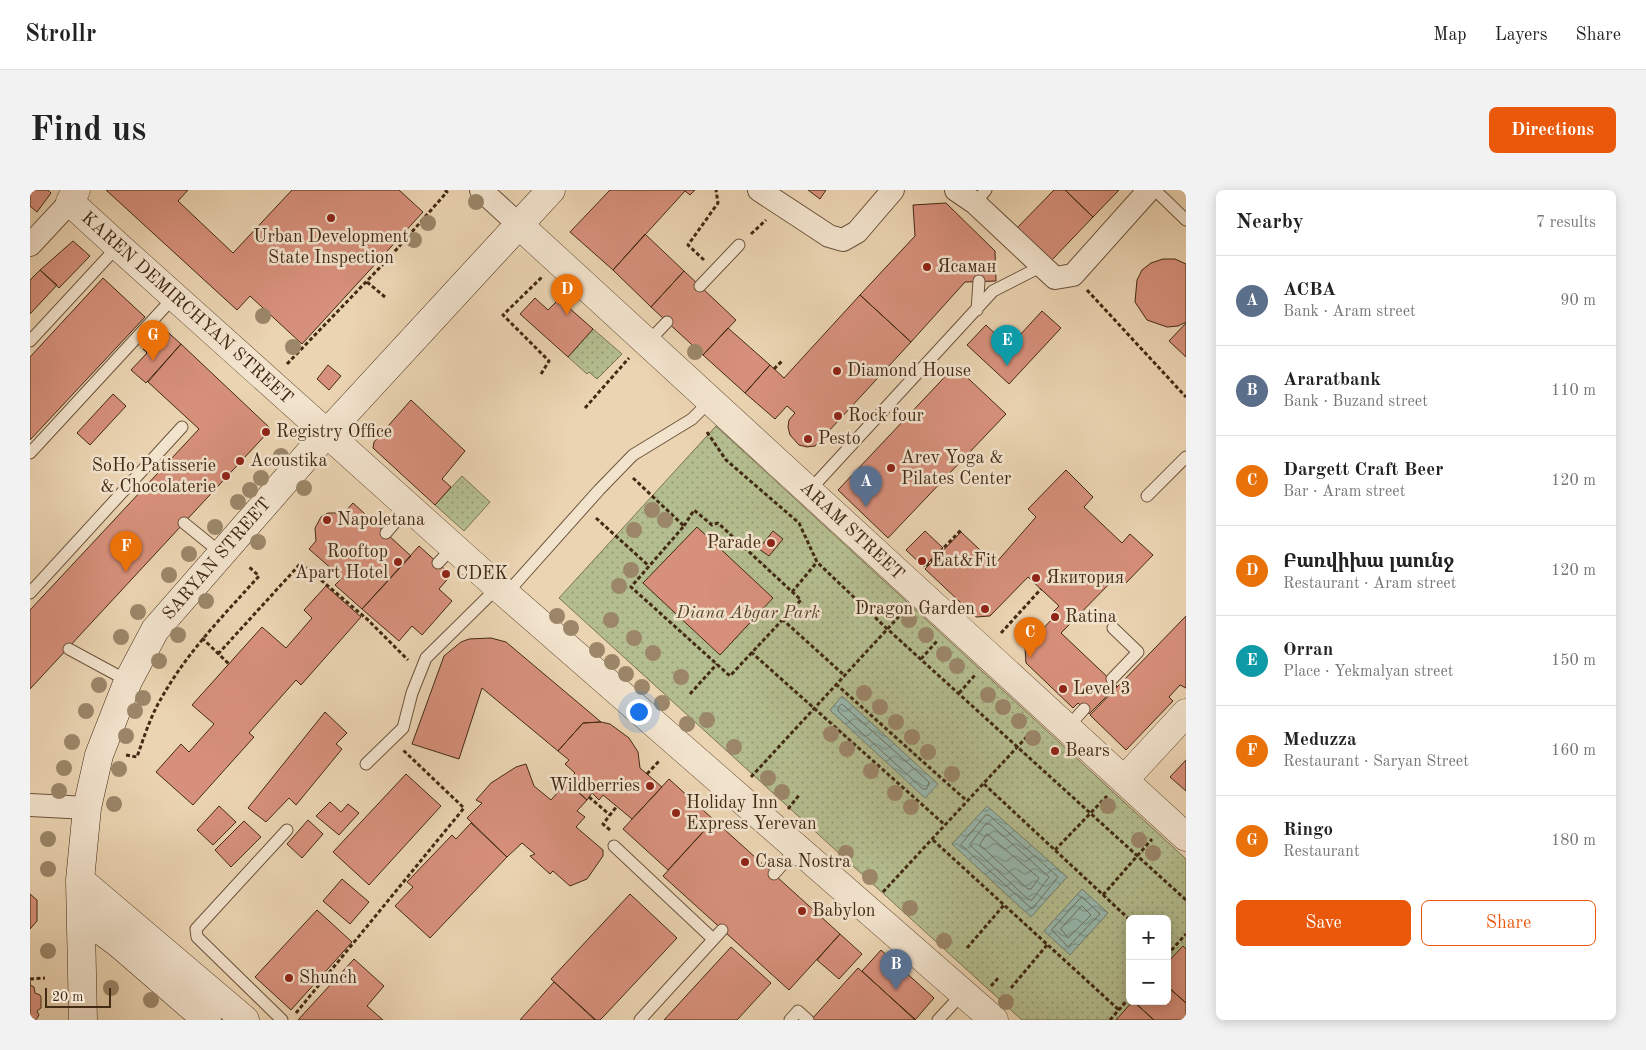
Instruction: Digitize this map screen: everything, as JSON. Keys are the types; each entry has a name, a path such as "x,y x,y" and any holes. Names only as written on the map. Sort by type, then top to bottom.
{"street":[{"path":"481,190 518,224"},
{"name":"SARYAN STREET","path":"83,1020 80,880 87,808 98,755 128,681 155,630 326,434 551,190"},
{"path":"759,190 829,236 843,240 857,232 893,190"},
{"path":"956,190 981,196 1042,266 1055,278 1073,275 1149,190"},
{"path":"30,245 73,196"},
{"name":"KAREN DEMIRCHYAN STREET","path":"73,196 118,246 408,507 445,555 502,590 797,848 976,991 994,1020"},
{"name":"ARAM STREET","path":"518,224 708,413 809,491 1076,719 1124,780 1186,837"},
{"path":"1124,780 1186,713"},
{"path":"30,805 87,808"},
{"path":"80,880 245,1020"},
{"path":"81,916 118,943 207,1020"}],"lane":[{"path":"1155,190 1184,215"},
{"path":"700,286 739,245"},
{"path":"30,341 118,246"},
{"path":"809,491 994,291 1042,266"},
{"path":"976,310 979,281"},
{"path":"30,453 174,297"},
{"path":"641,347 667,322"},
{"path":"366,764 403,728 412,693 426,658 502,590 634,455 692,419 708,413"},
{"path":"30,593 140,483 182,427"},
{"path":"1147,496 1186,457"},
{"path":"386,533 408,507"},
{"path":"184,523 220,554"},
{"path":"1112,679 1138,652 1113,628"},
{"path":"69,649 128,681"},
{"path":"282,1020 197,937 196,929 287,830"},
{"path":"614,846 714,940"},
{"path":"774,874 797,848"},
{"path":"640,1020 722,930"},
{"path":"938,1020 976,991"},
{"path":"790,1020 798,1011 808,1020"}],"path":[{"path":"288,365 367,282 447,192 445,190"},
{"path":"697,254 688,245 718,203 716,190"},
{"path":"739,245 782,205"},
{"path":"540,374 549,361 503,316 545,274"},
{"path":"1073,275 1186,397"},
{"path":"367,282 385,297"},
{"path":"585,408 641,347"},
{"path":"774,370 782,361"},
{"path":"708,413 710,439 726,460 798,523 817,562 887,629 1186,900"},
{"path":"636,480 684,526"},
{"path":"584,508 649,566"},
{"path":"694,510 712,525 718,523 801,600 730,676 631,586 684,526 694,510"},
{"path":"920,573 962,529"},
{"path":"792,592 817,562"},
{"path":"218,654 301,563 368,620 420,673"},
{"path":"126,755 137,757 161,698 202,638 259,576 248,566"},
{"path":"1002,632 1041,590"},
{"path":"782,619 844,675"},
{"path":"765,762 887,629"},
{"path":"202,638 229,664"},
{"path":"751,652 945,825"},
{"path":"690,694 717,664"},
{"path":"836,684 967,801"},
{"path":"291,1020 464,808 391,740"},
{"path":"894,880 1018,747"},
{"path":"647,774 664,755"},
{"path":"984,784 1126,916"},
{"path":"589,797 610,815"},
{"path":"1055,850 1091,812"},
{"path":"933,840 1119,1010"},
{"path":"1103,895 1138,856"},
{"path":"967,948 1004,904"},
{"path":"1171,950 1186,934"},
{"path":"1011,988 1047,945"},
{"path":"976,991 999,977"},
{"path":"30,978 45,978"},
{"path":"1110,1020 1126,1002"}],"green space":[{"path":"593,329 622,354 597,379 589,372 587,374 568,357"},
{"name":"Diana Abgar Park","path":"716,426 1186,859 1186,1020 1022,1020 559,598"},
{"path":"462,476 490,502 464,531 435,505"}],"water":[{"path":"842,696 938,784 925,798 830,710"},
{"path":"987,806 1067,877 1031,917 952,844"},
{"path":"1082,889 1108,913 1070,955 1044,931"}],"building":[{"path":"30,190 48,190 51,193 37,212 30,206"},
{"path":"106,190 188,190 178,201 233,253 292,190 399,190 423,212 302,344 250,296 237,310"},
{"path":"610,190 695,190 690,195 685,191 613,270 570,232"},
{"path":"808,190 826,190 820,199"},
{"path":"1054,190 1065,190 1093,217 1050,262 1015,230"},
{"path":"1065,190 1119,190 1093,217"},
{"path":"946,203 995,251 996,281 965,282 911,342 860,295 915,236 913,205"},
{"path":"645,234 684,271 651,307 613,270"},
{"path":"73,241 90,256 59,288 40,270"},
{"path":"1163,259 1175,259 1186,264 1186,322 1178,326 1167,327 1147,320 1135,302 1137,280 1142,270 1151,263"},
{"path":"40,270 57,285 30,314 30,280"},
{"path":"684,271 736,320 703,355 651,307"},
{"path":"103,278 145,317 30,440 30,357"},
{"name":"Diamond House","path":"860,295 911,342 815,446 799,445 790,435 788,427 789,420 795,413 787,406 775,419 745,393 770,365 784,378"},
{"path":"535,298 548,310 559,299 593,329 568,357 520,314"},
{"path":"1042,311 1061,328 1009,384 967,345 986,325 1009,347"},
{"path":"1186,323 1186,357 1169,341"},
{"path":"162,327 181,344 146,383 131,370 147,353 143,349"},
{"path":"728,328 770,365 745,393 703,355"},
{"path":"181,344 271,429 30,689 30,610 199,429 148,382"},
{"path":"328,365 341,376 329,390 317,379"},
{"path":"955,366 1006,414 888,538 838,490"},
{"path":"113,394 126,406 90,445 77,433"},
{"path":"411,400 465,451 442,479 451,487 435,505 373,448 374,442"},
{"path":"1066,470 1093,497 1084,507 1122,543 1130,534 1153,555 1126,583 1118,575 1061,633 1117,686 1089,714 1078,703 1073,708 1026,663 1025,648 1053,618 1050,615 1059,606 1028,577 990,616 976,617 925,569 961,532 995,564 1036,517 1028,509"},
{"path":"353,503 411,556 362,609 335,585 342,578 309,549 316,541 315,528 321,517 328,513 344,513"},
{"path":"697,527 773,598 720,655 643,583"},
{"name":"Parade","path":"773,531 783,539 769,556 759,549"},
{"path":"925,531 943,548 924,567 906,550"},
{"path":"419,546 451,575 439,589 452,601 422,635 412,626 399,641 362,609"},
{"path":"326,586 361,617 301,685 296,680 249,733 254,737 193,805 156,772 181,744 189,752 214,724 192,705 262,627 286,648 312,618 304,610"},
{"path":"1186,616 1186,688 1180,685 1169,697 1173,701 1126,750 1090,715"},
{"path":"491,638 506,642 601,722 583,723 558,751 482,688 459,759 412,744 444,656 461,642 469,639"},
{"path":"325,712 347,733 336,744 342,749 296,805 289,798 266,822 248,808"},
{"path":"601,722 610,724 629,738 638,752 640,768 662,787 632,819 603,795 599,800 592,793 587,800 567,782 575,773 565,764 569,760 558,751 583,723"},
{"path":"1186,760 1186,791 1170,777"},
{"path":"526,764 534,786 551,800 567,782 587,800 577,811 585,817 576,827 603,850 603,856 587,879 570,886 553,871 550,874 530,856 535,854 522,843 507,857 467,818 482,803 476,800 491,783 516,767"},
{"path":"406,774 441,806 369,885 333,852"},
{"path":"669,779 714,820 668,870 623,829"},
{"path":"330,802 341,812 348,804 359,813 339,835 316,816"},
{"path":"219,806 236,822 213,845 197,830"},
{"path":"308,820 323,834 302,858 287,844"},
{"path":"714,820 840,934 789,990 663,876"},
{"path":"244,821 261,837 231,867 215,850"},
{"path":"471,823 507,857 430,938 395,906 413,887 407,882 452,835 456,839"},
{"path":"342,879 369,902 350,924 323,901"},
{"path":"30,894 37,900 37,921 30,929"},
{"path":"630,894 677,938 604,1016 600,1020 596,1020 551,979"},
{"path":"317,910 352,942 291,1010 255,977"},
{"path":"840,934 862,954 839,979 817,960"},
{"path":"1183,946 1186,949 1186,1003 1171,990 1171,959"},
{"path":"731,947 771,983 737,1020 664,1020"},
{"path":"881,950 934,998 915,1020 862,971"},
{"path":"354,959 384,986 367,1006 383,1020 298,1020"},
{"path":"858,968 916,1020 811,1020"},
{"path":"554,982 595,1020 520,1020"},
{"path":"30,985 34,987 35,993 41,997 41,1008 37,1011 39,1015 36,1020 30,1020"},
{"path":"1171,990 1186,1003 1186,1020 1154,1020 1137,1005 1171,1005"},
{"path":"1129,1005 1137,1005 1154,1020 1116,1020"}],"place":[{"name":"Urban Development State Inspection","path":"331,218"},
{"name":"Ясаман","path":"927,267"},
{"name":"Բառվիխա լաունջ","path":"567,315"},
{"name":"Ringo","path":"153,361"},
{"name":"Orran","path":"1007,366"},
{"name":"Diamond House","path":"837,371"},
{"name":"Rock four","path":"838,416"},
{"name":"Registry Office","path":"266,432"},
{"name":"Pesto","path":"808,439"},
{"name":"Acoustika","path":"240,461"},
{"name":"Arev Yoga & Pilates Center","path":"891,468"},
{"name":"SoHo Patisserie & Chocolaterie","path":"226,476"},
{"name":"ACBA","path":"866,507"},
{"name":"Napoletana","path":"327,520"},
{"name":"Parade","path":"771,543"},
{"name":"Eat&Fit","path":"922,561"},
{"name":"Rooftop Apart Hotel","path":"398,562"},
{"name":"Meduzza","path":"126,572"},
{"name":"CDEK","path":"446,574"},
{"name":"Якитория","path":"1036,578"},
{"name":"Dragon Garden","path":"985,609"},
{"name":"Ratina","path":"1055,617"},
{"name":"Dargett Craft Beer","path":"1030,658"},
{"name":"Level 3","path":"1063,689"},
{"name":"Bears","path":"1055,751"},
{"name":"Wildberries","path":"650,786"},
{"name":"Holiday Inn Express Yerevan","path":"676,813"},
{"name":"Casa Nostra","path":"745,862"},
{"name":"Babylon","path":"802,911"},
{"name":"Shunch","path":"289,978"},
{"name":"Araratbank","path":"896,990"}]}
